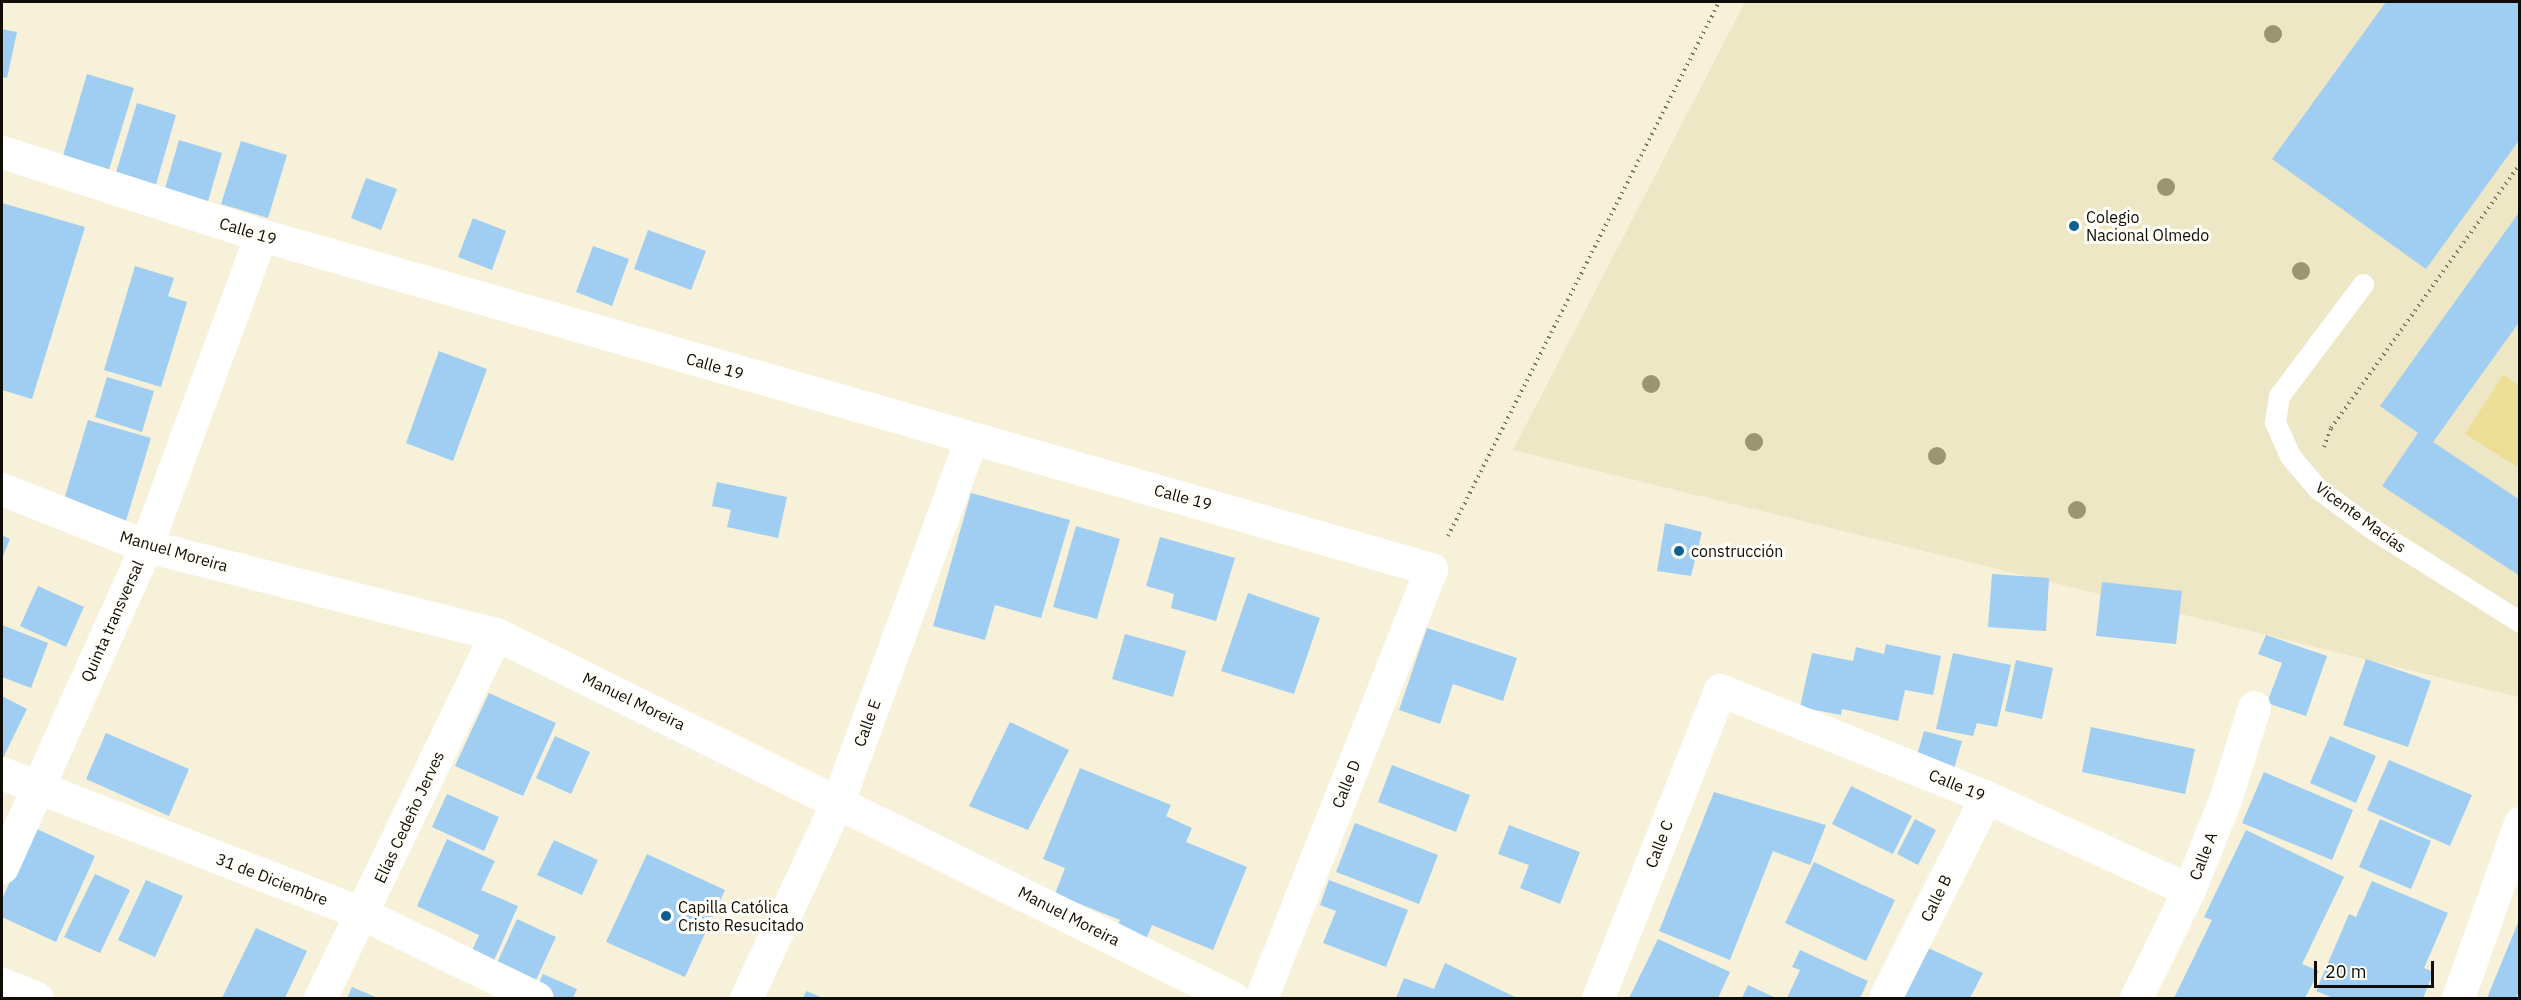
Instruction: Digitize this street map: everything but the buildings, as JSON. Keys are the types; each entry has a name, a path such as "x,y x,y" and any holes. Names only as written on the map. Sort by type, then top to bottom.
{"street":[{"name":"Calle 19","path":"2,152 261,235 972,440 1431,569"},
{"name":"Quinta transversal","path":"2,867 146,546 261,235"},
{"name":"Calle E","path":"746,999 838,801 972,440"},
{"name":"Manuel Moreira","path":"2,489 146,546 496,634 838,801 1233,999"},
{"name":"Calle D","path":"1261,999 1431,569"},
{"name":"Elías Cedeño Jerves","path":"320,999 363,914 496,634"},
{"name":"Calle 19","path":"1720,690 1986,797 2189,890"},
{"name":"Calle C","path":"1598,999 1720,690"},
{"name":"Calle A","path":"2136,999 2189,890 2226,797 2254,707"},
{"name":"31 de Diciembre","path":"2,772 363,914 537,999"},
{"name":"Calle B","path":"1885,999 1986,797"},
{"path":"2458,999 2520,823"},
{"path":"2,984 36,999"}],"lane":[{"name":"Vicente Macías","path":"2363,284 2279,396 2276,422 2290,456 2318,488 2371,528 2520,622"}],"path":[{"path":"1431,569 1719,2"},
{"path":"2324,454 2331,428 2520,164"}],"shaded area":[{"name":"Colegio Nacional Olmedo","path":"1745,2 2519,2 2519,697 1513,450"},
{"path":"2503,375 2519,385 2519,468 2465,434"}],"place":[{"name":"Colegio Nacional Olmedo","path":"2074,226"},
{"name":"construcción","path":"1679,551"},
{"name":"Capilla Católica Cristo Resucitado","path":"666,916"}]}
